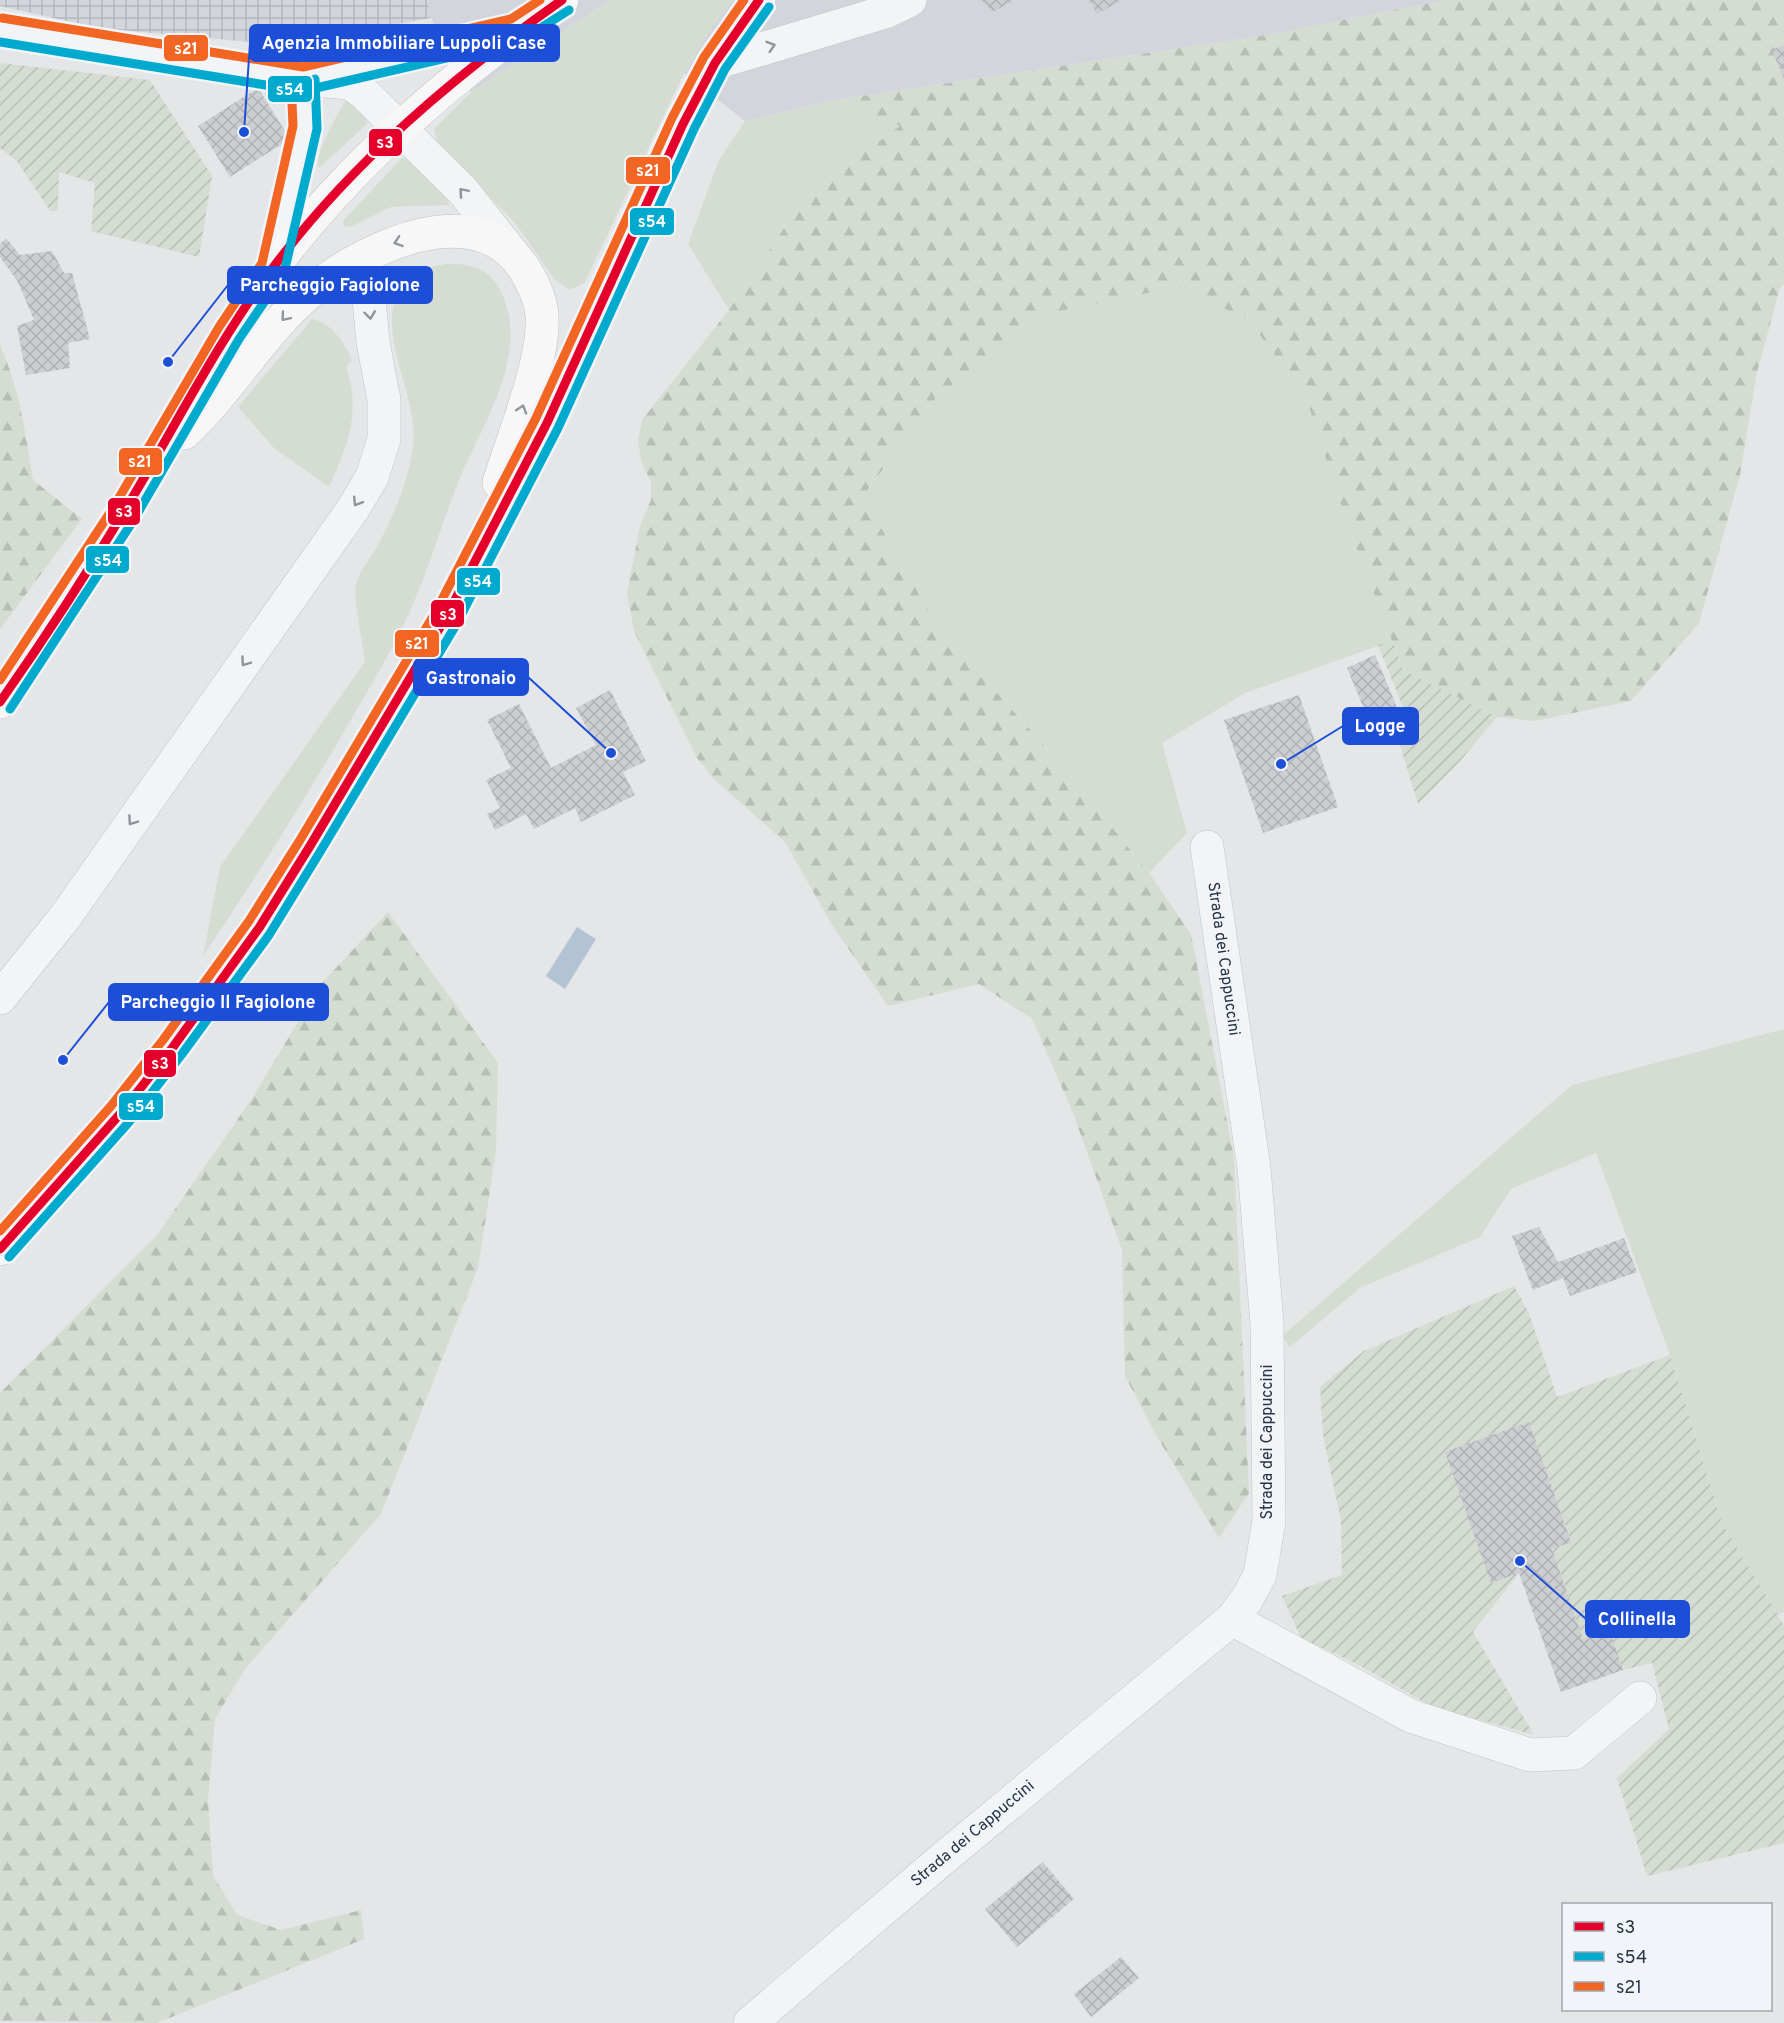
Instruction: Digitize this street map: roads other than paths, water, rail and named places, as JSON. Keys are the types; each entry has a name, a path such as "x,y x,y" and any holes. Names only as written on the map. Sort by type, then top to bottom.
{"main road":[{"path":"0,702 155,460 229,333 273,268 333,196 399,127 516,30 562,0"},
{"path":"0,1249 120,1114 259,928 439,628 473,565 547,423 652,187 715,63 759,0"},
{"path":"155,460 206,413 297,304 317,286 365,256 419,235 447,231 484,237 513,254 528,274 542,315 540,341 528,390 473,565"}],"street":[{"path":"715,63 885,12 910,0"},
{"path":"0,30 303,79 350,83 399,127 463,191 513,254"},
{"path":"303,79 516,30"},
{"path":"273,268 305,128 303,79"},
{"path":"0,998 65,917 353,509 372,477 384,439 385,418 372,333 365,256"},
{"name":"Strada dei Cappuccini","path":"750,2023 940,1861 1232,1619 1260,1575 1269,1521 1267,1323 1254,1168 1207,847"},
{"path":"1232,1619 1411,1716 1530,1755 1574,1753 1640,1698"}],"water":[{"path":"577,927 596,939 565,989 546,976"}],"place":[{"name":"Agenzia Immobiliare Luppoli Case","path":"244,132"},
{"name":"Parcheggio Fagiolone","path":"168,362"},
{"name":"Gastronaio","path":"611,753"},
{"name":"Logge","path":"1281,764"},
{"name":"Parcheggio Il Fagiolone","path":"63,1060"},
{"name":"Collinella","path":"1520,1561"}]}
